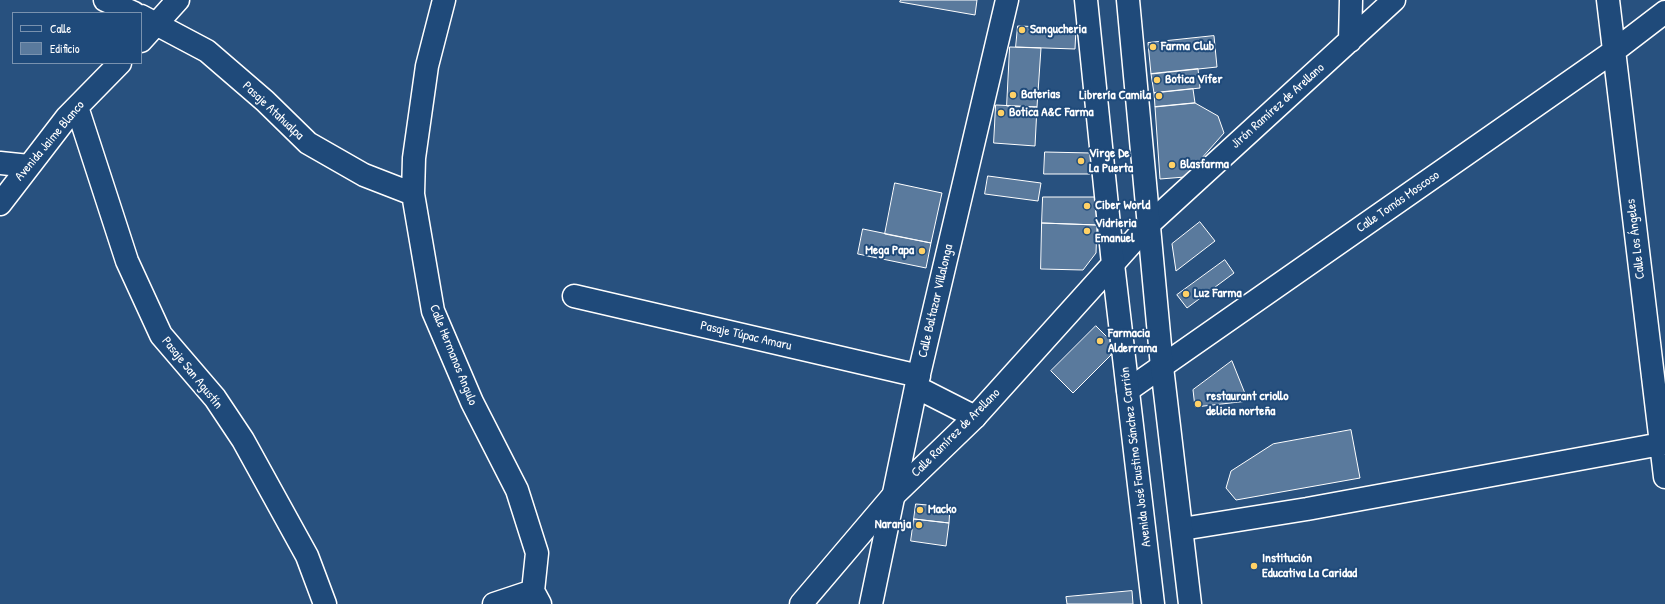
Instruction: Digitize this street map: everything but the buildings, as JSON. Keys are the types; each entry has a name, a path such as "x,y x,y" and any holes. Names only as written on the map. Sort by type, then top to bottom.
{"street":[{"path":"105,0 132,12"},
{"path":"142,38 149,20 178,0"},
{"name":"Calle Hermanos Angulo","path":"444,0 427,66 414,158 413,194 433,311 472,402 517,490 537,553 536,597"},
{"name":"Calle Baltazar Villalonga","path":"871,604 917,381 1007,0"},
{"name":"Avenida José Faustino Sánchez Carrión","path":"1086,0 1113,264 1153,604"},
{"path":"1128,0 1162,367 1190,604"},
{"path":"1350,41 1351,0"},
{"name":"Jirón Ramírez de Arellano","path":"1113,264 1148,225 1394,0"},
{"name":"Calle Los Ángeles","path":"1608,0 1665,477"},
{"name":"Calle Tomás Moscoso","path":"1128,390 1614,51 1665,12"},
{"name":"Pasaje Atahualpa","path":"149,20 207,51 265,101 308,143 364,175 413,194"},
{"name":"Avenida Jaime Blanco","path":"0,204 67,117 119,64"},
{"name":"Pasaje San Agustín","path":"77,108 127,262 161,335 215,398 243,440 307,556 325,604"},
{"path":"0,164 29,166"},
{"name":"Calle Ramírez de Arellano","path":"801,604 892,497 974,417 1113,264"},
{"name":"Pasaje Túpac Amaru","path":"574,296 917,381 974,417"},
{"path":"1182,529 1307,509 1661,444"},
{"path":"494,604 536,597"}],"place":[{"name":"Sangucheria","path":"1022,30"},
{"name":"Farma Club","path":"1153,47"},
{"name":"Botica Vifer","path":"1157,80"},
{"name":"Baterias","path":"1013,95"},
{"name":"Librería Camila","path":"1159,96"},
{"name":"Botica A&C Farma","path":"1001,113"},
{"name":"Virge De La Puerta","path":"1081,161"},
{"name":"Blasfarma","path":"1172,165"},
{"name":"Ciber World","path":"1087,206"},
{"name":"Vidrieria Emanuel","path":"1087,231"},
{"name":"Mega Papa","path":"922,251"},
{"name":"Luz Farma","path":"1186,294"},
{"name":"Farmacia Alderrama","path":"1100,341"},
{"name":"restaurant criollo delicia norteña","path":"1198,404"},
{"name":"Macko","path":"920,510"},
{"name":"Naranja","path":"919,525"},
{"name":"Institución Educativa La Caridad","path":"1254,566"}]}
